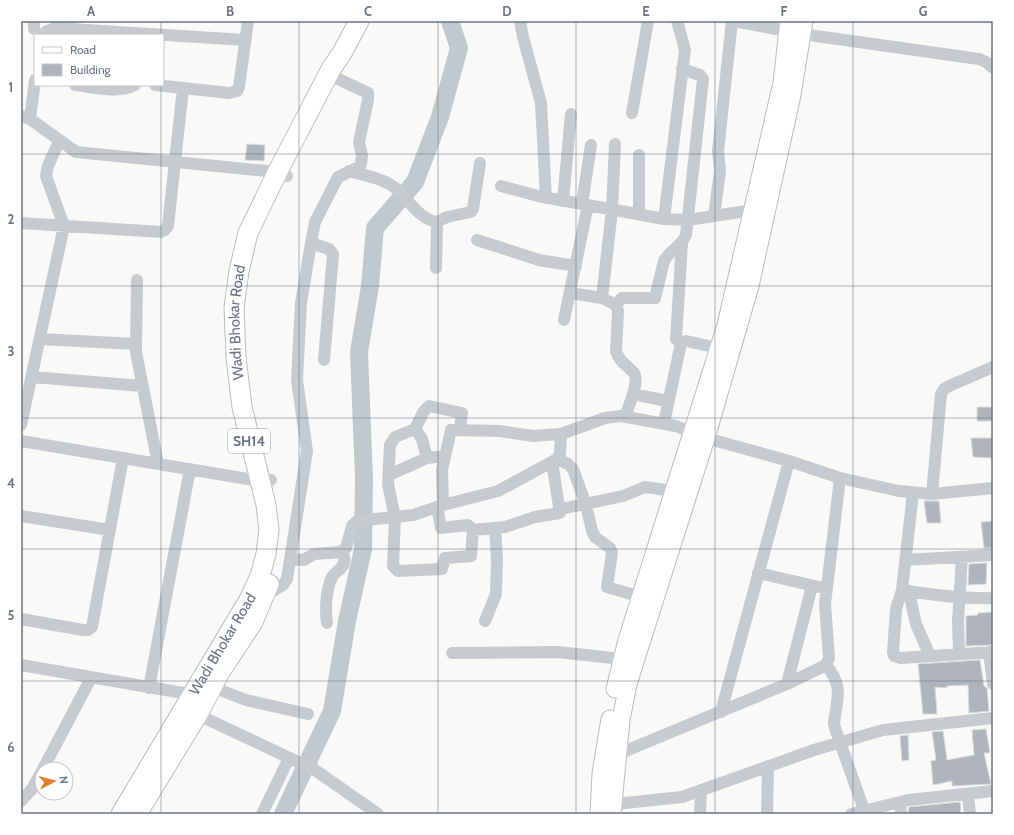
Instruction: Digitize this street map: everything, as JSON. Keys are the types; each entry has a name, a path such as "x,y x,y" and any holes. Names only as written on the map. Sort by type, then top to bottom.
{"main road":[{"name":"Wadi Bhokar Road","path":"121,814 191,706 212,687 253,622 265,596 276,560 278,534 266,481 253,408 247,345 246,309 248,282 255,248 282,174 331,69 342,53 359,21"},
{"name":"Wadi Bhokar Road","path":"282,174 336,78 341,67 342,53"},
{"name":"Wadi Bhokar Road","path":"137,814 191,706 250,598 260,576 266,554 268,530 266,481"}],"street":[{"path":"164,86 229,93 237,91 239,87 248,21"},
{"path":"520,21 522,37 541,103 546,198"},
{"path":"632,114 648,21"},
{"path":"664,219 685,50 677,21"},
{"path":"714,216 720,171 718,151 736,21 796,27 978,59 986,62 993,68"},
{"path":"610,757 621,720 635,660 737,307 756,219 782,83 796,27"},
{"path":"37,28 47,30 55,28 140,34"},
{"path":"164,35 245,40"},
{"path":"681,343 676,339 682,243 686,235 688,220 703,79 700,74 682,69"},
{"path":"265,596 286,582 307,451 297,380 301,303 314,225 340,175 359,166 362,160 359,142 369,97 366,91 336,78"},
{"path":"34,84 26,118 76,152 282,174"},
{"path":"83,86 114,90 133,86"},
{"path":"21,223 161,232 165,230 168,226 183,88"},
{"path":"563,201 571,114"},
{"path":"21,425 64,226 46,176 48,166 59,141"},
{"path":"602,298 612,210 615,144"},
{"path":"564,320 576,266 585,205 591,145"},
{"path":"639,155 639,214"},
{"path":"349,171 388,184 394,188 426,220 437,222 447,217 471,212 474,209 480,163"},
{"path":"502,186 546,198 664,219 688,220 714,216 756,219"},
{"path":"436,268 437,222"},
{"path":"477,240 540,260 576,266"},
{"path":"311,243 329,249 333,254 324,360"},
{"path":"616,305 622,298 655,298 666,256 682,243"},
{"path":"137,280 136,344 142,386 158,464"},
{"path":"570,293 602,298 616,305 618,311 616,351 620,361 634,374 636,382 625,417"},
{"path":"737,307 718,348 699,435 674,491 622,659 616,685 605,809 682,797 768,766 840,742 883,730 993,718"},
{"path":"40,339 136,344"},
{"path":"664,423 667,401 681,343 686,340 718,348"},
{"path":"932,494 942,394 949,386 993,367"},
{"path":"32,377 142,386"},
{"path":"633,394 667,401"},
{"path":"460,429 462,413 429,406 424,411 415,430 392,440 390,445 389,490 394,518 393,566 398,571 442,569 445,558 470,557 472,554 472,530 468,525 442,528 440,506 442,470 451,430 500,431 533,436 561,434 606,418 625,417 664,423 840,478 913,494 932,494 993,488"},
{"path":"415,430 422,439 427,458"},
{"path":"290,559 304,560 314,554 341,552 346,548 352,526 357,521 413,515 440,506 498,491 555,460 560,454 561,434"},
{"path":"21,441 266,481"},
{"path":"389,475 427,458 445,456"},
{"path":"21,619 83,630 91,629 123,458"},
{"path":"555,460 568,464 572,469 586,505 595,537 610,548 612,553 607,587 641,597"},
{"path":"472,530 513,525 534,517 558,514 561,509 555,460"},
{"path":"720,712 789,461"},
{"path":"149,688 190,469"},
{"path":"610,757 787,684 826,665 829,658 825,604 826,589 840,478"},
{"path":"561,509 586,505 601,499 623,496 645,487 674,491"},
{"path":"913,494 906,560 905,591 916,624 930,656"},
{"path":"21,516 110,530"},
{"path":"485,621 496,594 497,559 495,528"},
{"path":"327,623 326,612 330,582 345,560 341,552"},
{"path":"906,560 993,555"},
{"path":"959,653 958,621 962,557"},
{"path":"758,573 826,589"},
{"path":"787,684 812,586"},
{"path":"905,591 959,598 993,598"},
{"path":"905,591 896,609 894,656 901,658 991,652 993,684"},
{"path":"452,653 558,652 622,659"},
{"path":"826,665 832,672 838,687 838,699 834,723 864,810"},
{"path":"23,668 149,688 191,706 315,770 378,814"},
{"path":"47,761 91,678"},
{"path":"212,687 246,700 308,714"},
{"path":"262,814 294,760"},
{"path":"766,814 768,766"},
{"path":"21,801 34,785"},
{"path":"700,814 701,790"},
{"path":"851,814 864,810 901,808 968,794 993,791"},
{"path":"968,794 970,814"}],"building":[{"path":"247,144 265,145 264,161 245,160"},
{"path":"977,407 993,407 993,421 977,421"},
{"path":"971,438 993,438 993,458 973,457"},
{"path":"924,501 939,501 941,523 927,523"},
{"path":"993,521 993,548 984,548 981,522"},
{"path":"987,563 986,584 968,585 969,564"},
{"path":"993,612 993,645 966,646 966,616 978,615 978,613"},
{"path":"980,660 984,686 987,688 989,711 969,713 968,685 947,686 947,688 935,687 937,714 923,714 918,664"},
{"path":"986,729 990,753 984,753 991,784 952,786 952,781 933,785 931,761 936,760 932,732 943,731 947,760 974,755 972,730"},
{"path":"908,735 909,760 902,761 900,736"},
{"path":"960,802 961,814 908,814 909,807"}],"waterway":[{"path":"283,814 332,711 347,621 363,549 364,479 359,352 370,286 375,228 415,182 440,117 459,48 450,21"}]}
